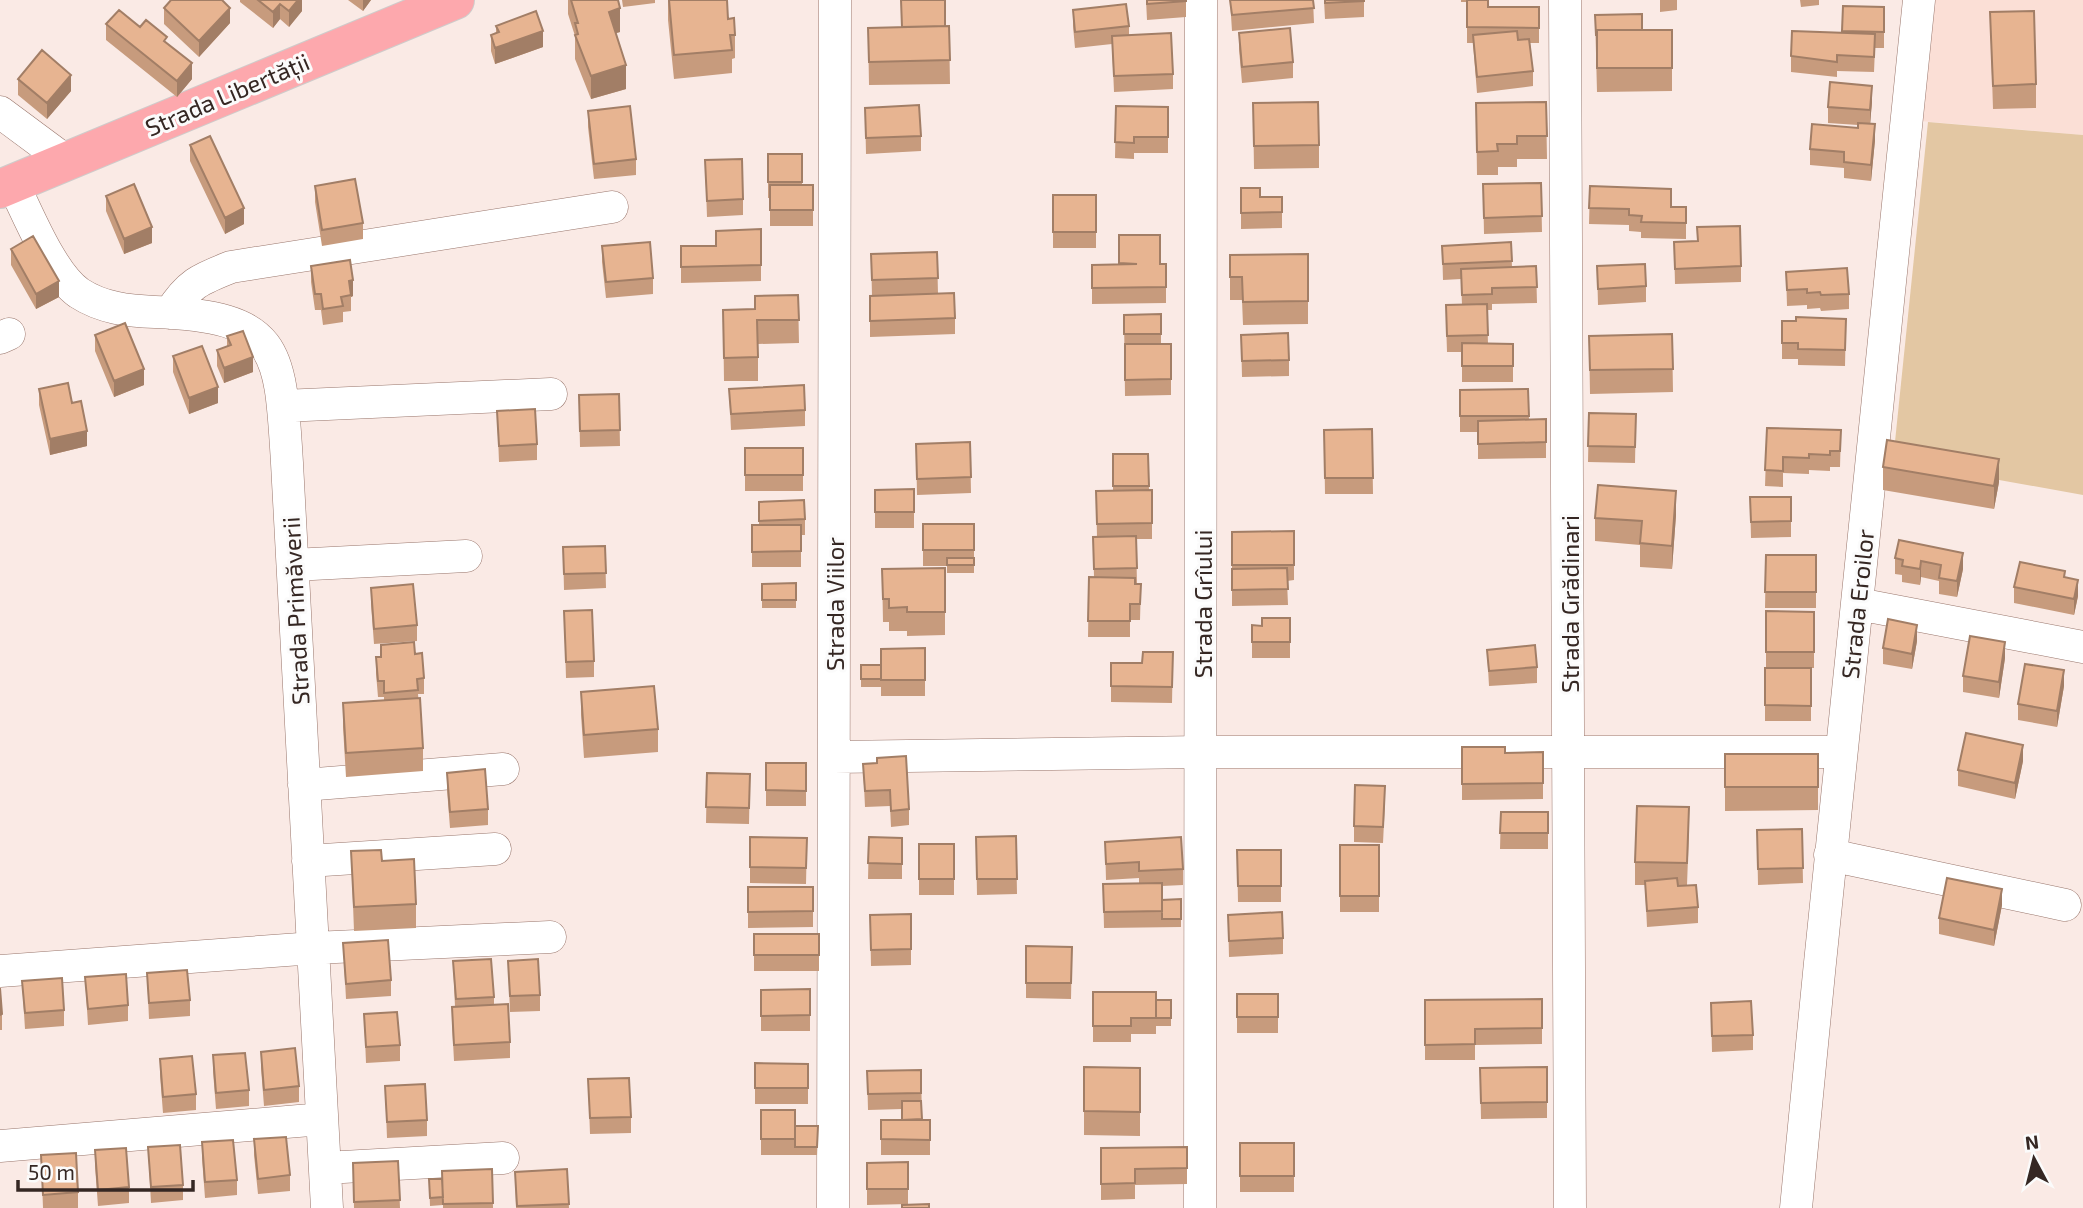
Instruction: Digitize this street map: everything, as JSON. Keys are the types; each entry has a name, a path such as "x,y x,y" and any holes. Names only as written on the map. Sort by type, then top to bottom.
{"main road":[{"name":"Strada Libertății","path":"7,186 454,0"}],"street":[{"name":"Strada Viilor","path":"833,1208 835,0"},
{"name":"Strada Grîului","path":"1200,1208 1201,0"},
{"name":"Strada Grădinari","path":"1566,0 1570,1208"},
{"name":"Strada Eroilor","path":"1796,1208 1839,752 1858,604 1919,0"},
{"path":"0,112 66,161"},
{"name":"Strada Primăverii","path":"7,186 60,271 77,291 101,305 136,312 218,318 254,333 275,363 283,405 293,565 327,1208"},
{"path":"170,313 185,290 203,278 231,267 612,207"},
{"path":"283,405 551,394"},
{"path":"293,565 467,556"},
{"path":"1858,604 2083,647"},
{"path":"834,757 1202,752 1839,752"},
{"path":"304,785 503,769"},
{"path":"308,861 495,849"},
{"path":"1830,855 2065,905"},
{"path":"0,971 314,948 550,937"},
{"path":"0,1146 322,1119"},
{"path":"325,1168 503,1158"}],"shaded area":[{"path":"1934,0 2083,0 2083,135 1920,121"},
{"path":"1928,122 2083,135 2083,495 1893,461"}],"building":[{"path":"171,0 222,0 230,8 199,41 164,8"},
{"path":"258,0 298,0 289,11 280,4 273,12"},
{"path":"571,0 618,0 620,8 609,12 626,65 591,76 575,35 578,34 575,23 578,23"},
{"path":"669,0 727,0 728,19 734,18 735,35 730,35 732,50 674,55"},
{"path":"901,0 945,0 945,26 902,27"},
{"path":"1147,0 1186,0 1186,1 1147,4"},
{"path":"1230,0 1313,0 1314,8 1232,15"},
{"path":"1325,0 1364,0 1364,1 1325,3"},
{"path":"1467,0 1488,0 1488,7 1539,7 1539,28 1467,27"},
{"path":"1126,4 1129,26 1075,32 1073,10"},
{"path":"1843,6 1884,7 1884,32 1842,31"},
{"path":"119,10 140,27 146,20 167,37 164,41 192,63 177,81 106,24"},
{"path":"536,11 543,31 495,48 491,35 499,32 496,26"},
{"path":"2034,11 2036,84 1993,86 1990,12"},
{"path":"1642,14 1642,30 1597,30 1596,35 1595,15"},
{"path":"949,26 950,60 869,62 868,28"},
{"path":"1290,28 1293,62 1242,67 1239,33"},
{"path":"1597,30 1672,30 1672,68 1597,68"},
{"path":"1517,31 1518,40 1529,39 1533,71 1477,77 1473,35"},
{"path":"1792,31 1875,34 1874,57 1837,55 1837,62 1791,56"},
{"path":"1171,33 1173,74 1114,76 1112,36"},
{"path":"42,50 71,75 47,103 18,79"},
{"path":"1830,82 1872,86 1870,110 1828,107"},
{"path":"1318,102 1319,145 1254,146 1253,103"},
{"path":"1546,102 1547,136 1517,136 1517,144 1497,144 1498,151 1477,152 1476,103"},
{"path":"919,105 921,136 866,138 865,108"},
{"path":"630,106 636,159 594,164 588,111"},
{"path":"1116,106 1168,107 1168,137 1134,137 1134,143 1115,142"},
{"path":"1858,123 1875,124 1871,165 1844,162 1844,152 1810,149 1812,124 1858,128"},
{"path":"210,136 244,208 225,218 190,145"},
{"path":"768,154 802,154 802,182 768,182"},
{"path":"742,159 743,199 707,201 705,160"},
{"path":"355,179 363,223 322,230 315,186"},
{"path":"1541,183 1542,216 1484,218 1483,184"},
{"path":"134,184 152,227 124,239 106,196"},
{"path":"770,185 813,185 813,210 770,210"},
{"path":"1590,186 1671,189 1671,207 1686,207 1686,223 1641,222 1642,216 1629,215 1629,209 1589,208"},
{"path":"1241,188 1260,188 1260,197 1282,197 1282,212 1241,213"},
{"path":"1053,195 1096,195 1096,232 1053,232"},
{"path":"1740,226 1741,266 1675,269 1674,242 1698,241 1697,227"},
{"path":"761,229 761,265 681,267 681,246 716,246 716,231"},
{"path":"1119,235 1160,235 1160,264 1166,264 1166,287 1092,288 1092,265 1137,264 1119,263"},
{"path":"33,236 59,281 36,294 11,249"},
{"path":"650,242 653,278 606,282 602,246"},
{"path":"1511,242 1512,261 1443,264 1442,246"},
{"path":"937,252 938,278 872,280 871,254"},
{"path":"1308,254 1308,301 1243,302 1242,277 1230,277 1230,255"},
{"path":"350,260 353,280 349,281 351,295 341,297 343,306 323,309 321,294 315,294 311,266"},
{"path":"1645,264 1646,286 1598,289 1597,266"},
{"path":"1536,266 1537,287 1492,288 1492,294 1462,295 1461,269"},
{"path":"1847,268 1849,294 1821,295 1820,292 1807,293 1807,289 1787,290 1786,272"},
{"path":"954,293 955,318 870,321 870,296"},
{"path":"798,295 799,320 757,320 758,357 724,358 723,310 755,309 755,296"},
{"path":"1487,304 1488,335 1447,336 1446,305"},
{"path":"1161,314 1161,334 1124,334 1124,315"},
{"path":"1796,317 1846,319 1845,350 1798,349 1798,343 1782,343 1782,321 1796,321"},
{"path":"125,323 144,369 114,381 95,335"},
{"path":"243,331 253,357 224,368 217,350 231,345 227,336"},
{"path":"1288,333 1289,360 1242,361 1241,335"},
{"path":"1672,334 1673,369 1590,370 1589,336"},
{"path":"1462,343 1513,344 1513,366 1462,366"},
{"path":"1125,344 1171,344 1171,379 1125,380"},
{"path":"202,346 218,387 189,398 173,356"},
{"path":"68,383 72,403 81,401 87,431 50,439 39,389"},
{"path":"804,385 805,410 731,414 729,389"},
{"path":"1528,389 1529,416 1460,416 1460,390"},
{"path":"619,394 620,430 580,431 579,395"},
{"path":"535,409 537,444 499,446 497,411"},
{"path":"1589,413 1636,414 1635,447 1588,446"},
{"path":"1546,419 1546,442 1478,444 1478,421"},
{"path":"1767,428 1841,430 1840,451 1830,451 1830,455 1809,454 1809,458 1783,457 1783,471 1765,470"},
{"path":"1372,429 1373,478 1325,478 1324,430"},
{"path":"1887,440 1999,459 1994,486 1883,467"},
{"path":"970,442 971,477 917,479 916,444"},
{"path":"745,448 803,448 803,475 745,475"},
{"path":"1113,454 1148,454 1149,486 1113,486"},
{"path":"1598,485 1676,491 1672,546 1640,543 1642,521 1595,518"},
{"path":"914,489 914,512 875,512 875,490"},
{"path":"1152,490 1152,523 1097,524 1096,491"},
{"path":"1750,497 1791,497 1791,521 1751,522"},
{"path":"804,500 805,519 759,521 759,502"},
{"path":"923,524 974,524 974,550 923,550"},
{"path":"752,525 801,525 801,551 752,552"},
{"path":"1294,531 1294,565 1232,565 1232,532"},
{"path":"1136,536 1137,568 1094,569 1093,537"},
{"path":"1899,540 1963,553 1957,581 1939,578 1941,565 1921,561 1920,569 1902,566 1903,560 1895,558"},
{"path":"605,546 606,573 564,574 563,547"},
{"path":"1766,555 1816,555 1816,592 1765,592"},
{"path":"947,558 974,558 974,565 947,565"},
{"path":"2020,562 2065,571 2064,577 2078,580 2074,599 2014,587"},
{"path":"945,568 945,612 907,612 907,607 889,608 889,599 883,599 882,569"},
{"path":"1287,568 1288,589 1232,590 1232,569"},
{"path":"1089,577 1135,578 1135,584 1141,584 1140,604 1130,604 1130,621 1088,621"},
{"path":"796,583 796,600 762,600 762,584"},
{"path":"413,584 417,625 374,629 371,588"},
{"path":"592,610 594,661 566,662 564,611"},
{"path":"1766,611 1814,612 1814,652 1766,652"},
{"path":"1262,618 1290,618 1290,642 1252,642 1252,625 1262,626"},
{"path":"1888,619 1917,625 1912,654 1883,648"},
{"path":"1970,636 2005,642 1999,682 1963,676"},
{"path":"414,642 415,654 422,653 424,678 417,679 418,690 384,693 384,681 378,681 376,657 381,657 381,645"},
{"path":"1535,645 1537,667 1489,671 1487,650"},
{"path":"925,648 925,680 881,680 881,649"},
{"path":"1143,652 1173,652 1172,687 1111,686 1111,663 1142,663"},
{"path":"2025,664 2064,670 2057,711 2018,704"},
{"path":"861,665 881,665 881,679 861,679"},
{"path":"1765,668 1811,668 1811,706 1765,705"},
{"path":"654,686 658,729 584,735 581,692"},
{"path":"420,698 423,748 346,753 343,703"},
{"path":"1966,733 2023,745 2015,783 1958,770"},
{"path":"1462,747 1505,747 1505,753 1543,752 1543,783 1462,784"},
{"path":"1725,754 1818,754 1818,787 1725,787"},
{"path":"906,756 909,809 891,811 890,790 865,791 863,764 877,763 877,758"},
{"path":"766,763 806,763 806,791 766,790"},
{"path":"485,769 488,809 450,812 447,773"},
{"path":"707,773 750,774 749,808 706,807"},
{"path":"1355,785 1385,786 1383,827 1354,826"},
{"path":"1637,806 1689,807 1687,863 1635,862"},
{"path":"1501,812 1548,812 1548,833 1500,833"},
{"path":"1802,829 1803,868 1758,869 1757,830"},
{"path":"1016,836 1017,879 977,879 976,837"},
{"path":"750,837 807,838 806,868 750,867"},
{"path":"869,837 902,838 902,864 868,863"},
{"path":"1181,837 1183,869 1139,871 1139,862 1106,864 1105,842"},
{"path":"919,844 954,844 954,879 919,879"},
{"path":"1340,845 1379,845 1379,896 1340,896"},
{"path":"381,850 382,861 414,859 416,904 354,907 351,851"},
{"path":"1237,850 1281,850 1281,886 1238,886"},
{"path":"1677,878 1678,886 1696,885 1698,907 1647,911 1645,881"},
{"path":"1947,878 2002,889 1994,930 1939,918"},
{"path":"1162,883 1162,911 1104,912 1103,884"},
{"path":"748,887 813,887 813,911 748,912"},
{"path":"1181,899 1181,919 1162,919 1162,900"},
{"path":"1282,912 1283,938 1229,941 1228,915"},
{"path":"911,914 911,949 871,950 870,915"},
{"path":"754,934 819,934 819,955 754,955"},
{"path":"388,940 391,980 346,984 343,943"},
{"path":"1026,946 1072,947 1071,983 1026,983"},
{"path":"491,959 494,997 456,999 453,961"},
{"path":"538,959 540,995 510,996 508,961"},
{"path":"187,970 190,1000 149,1003 147,973"},
{"path":"126,974 128,1005 88,1009 85,977"},
{"path":"62,978 64,1010 25,1013 22,981"},
{"path":"810,989 810,1015 761,1016 761,990"},
{"path":"1093,992 1156,992 1156,1018 1131,1018 1131,1026 1093,1026"},
{"path":"1237,994 1278,994 1278,1017 1237,1017"},
{"path":"1542,999 1542,1028 1475,1029 1475,1044 1425,1045 1425,1000"},
{"path":"1156,1000 1171,1000 1171,1018 1156,1018"},
{"path":"1751,1001 1753,1035 1712,1036 1711,1003"},
{"path":"508,1004 510,1042 454,1045 452,1007"},
{"path":"397,1012 400,1045 366,1047 364,1014"},
{"path":"295,1048 299,1086 264,1090 261,1052"},
{"path":"245,1053 249,1090 216,1093 213,1055"},
{"path":"192,1056 196,1094 163,1097 160,1059"},
{"path":"755,1063 808,1064 808,1088 755,1088"},
{"path":"1084,1067 1140,1068 1140,1112 1084,1111"},
{"path":"1547,1067 1547,1102 1481,1103 1480,1068"},
{"path":"921,1070 921,1093 868,1094 867,1071"},
{"path":"629,1078 631,1117 590,1118 588,1079"},
{"path":"425,1084 427,1120 387,1122 385,1086"},
{"path":"902,1101 921,1101 922,1119 902,1120"},
{"path":"761,1110 795,1110 795,1139 761,1139"},
{"path":"881,1120 930,1120 930,1140 881,1139"},
{"path":"795,1126 818,1126 817,1147 795,1147"},
{"path":"286,1137 290,1175 258,1179 254,1139"},
{"path":"233,1140 237,1180 205,1182 202,1142"},
{"path":"1240,1143 1294,1143 1294,1176 1240,1176"},
{"path":"180,1145 183,1185 151,1187 148,1147"},
{"path":"1187,1147 1187,1168 1135,1169 1135,1183 1101,1184 1101,1148"},
{"path":"126,1148 129,1187 98,1190 95,1150"},
{"path":"76,1153 78,1192 43,1195 41,1155"},
{"path":"398,1161 400,1200 354,1202 353,1163"},
{"path":"908,1162 908,1189 867,1189 867,1163"},
{"path":"492,1169 493,1203 443,1204 442,1171"},
{"path":"567,1169 569,1204 517,1206 515,1172"},
{"path":"429,1179 442,1179 443,1197 430,1198"},
{"path":"929,1204 929,1208 902,1208 902,1205"}]}
